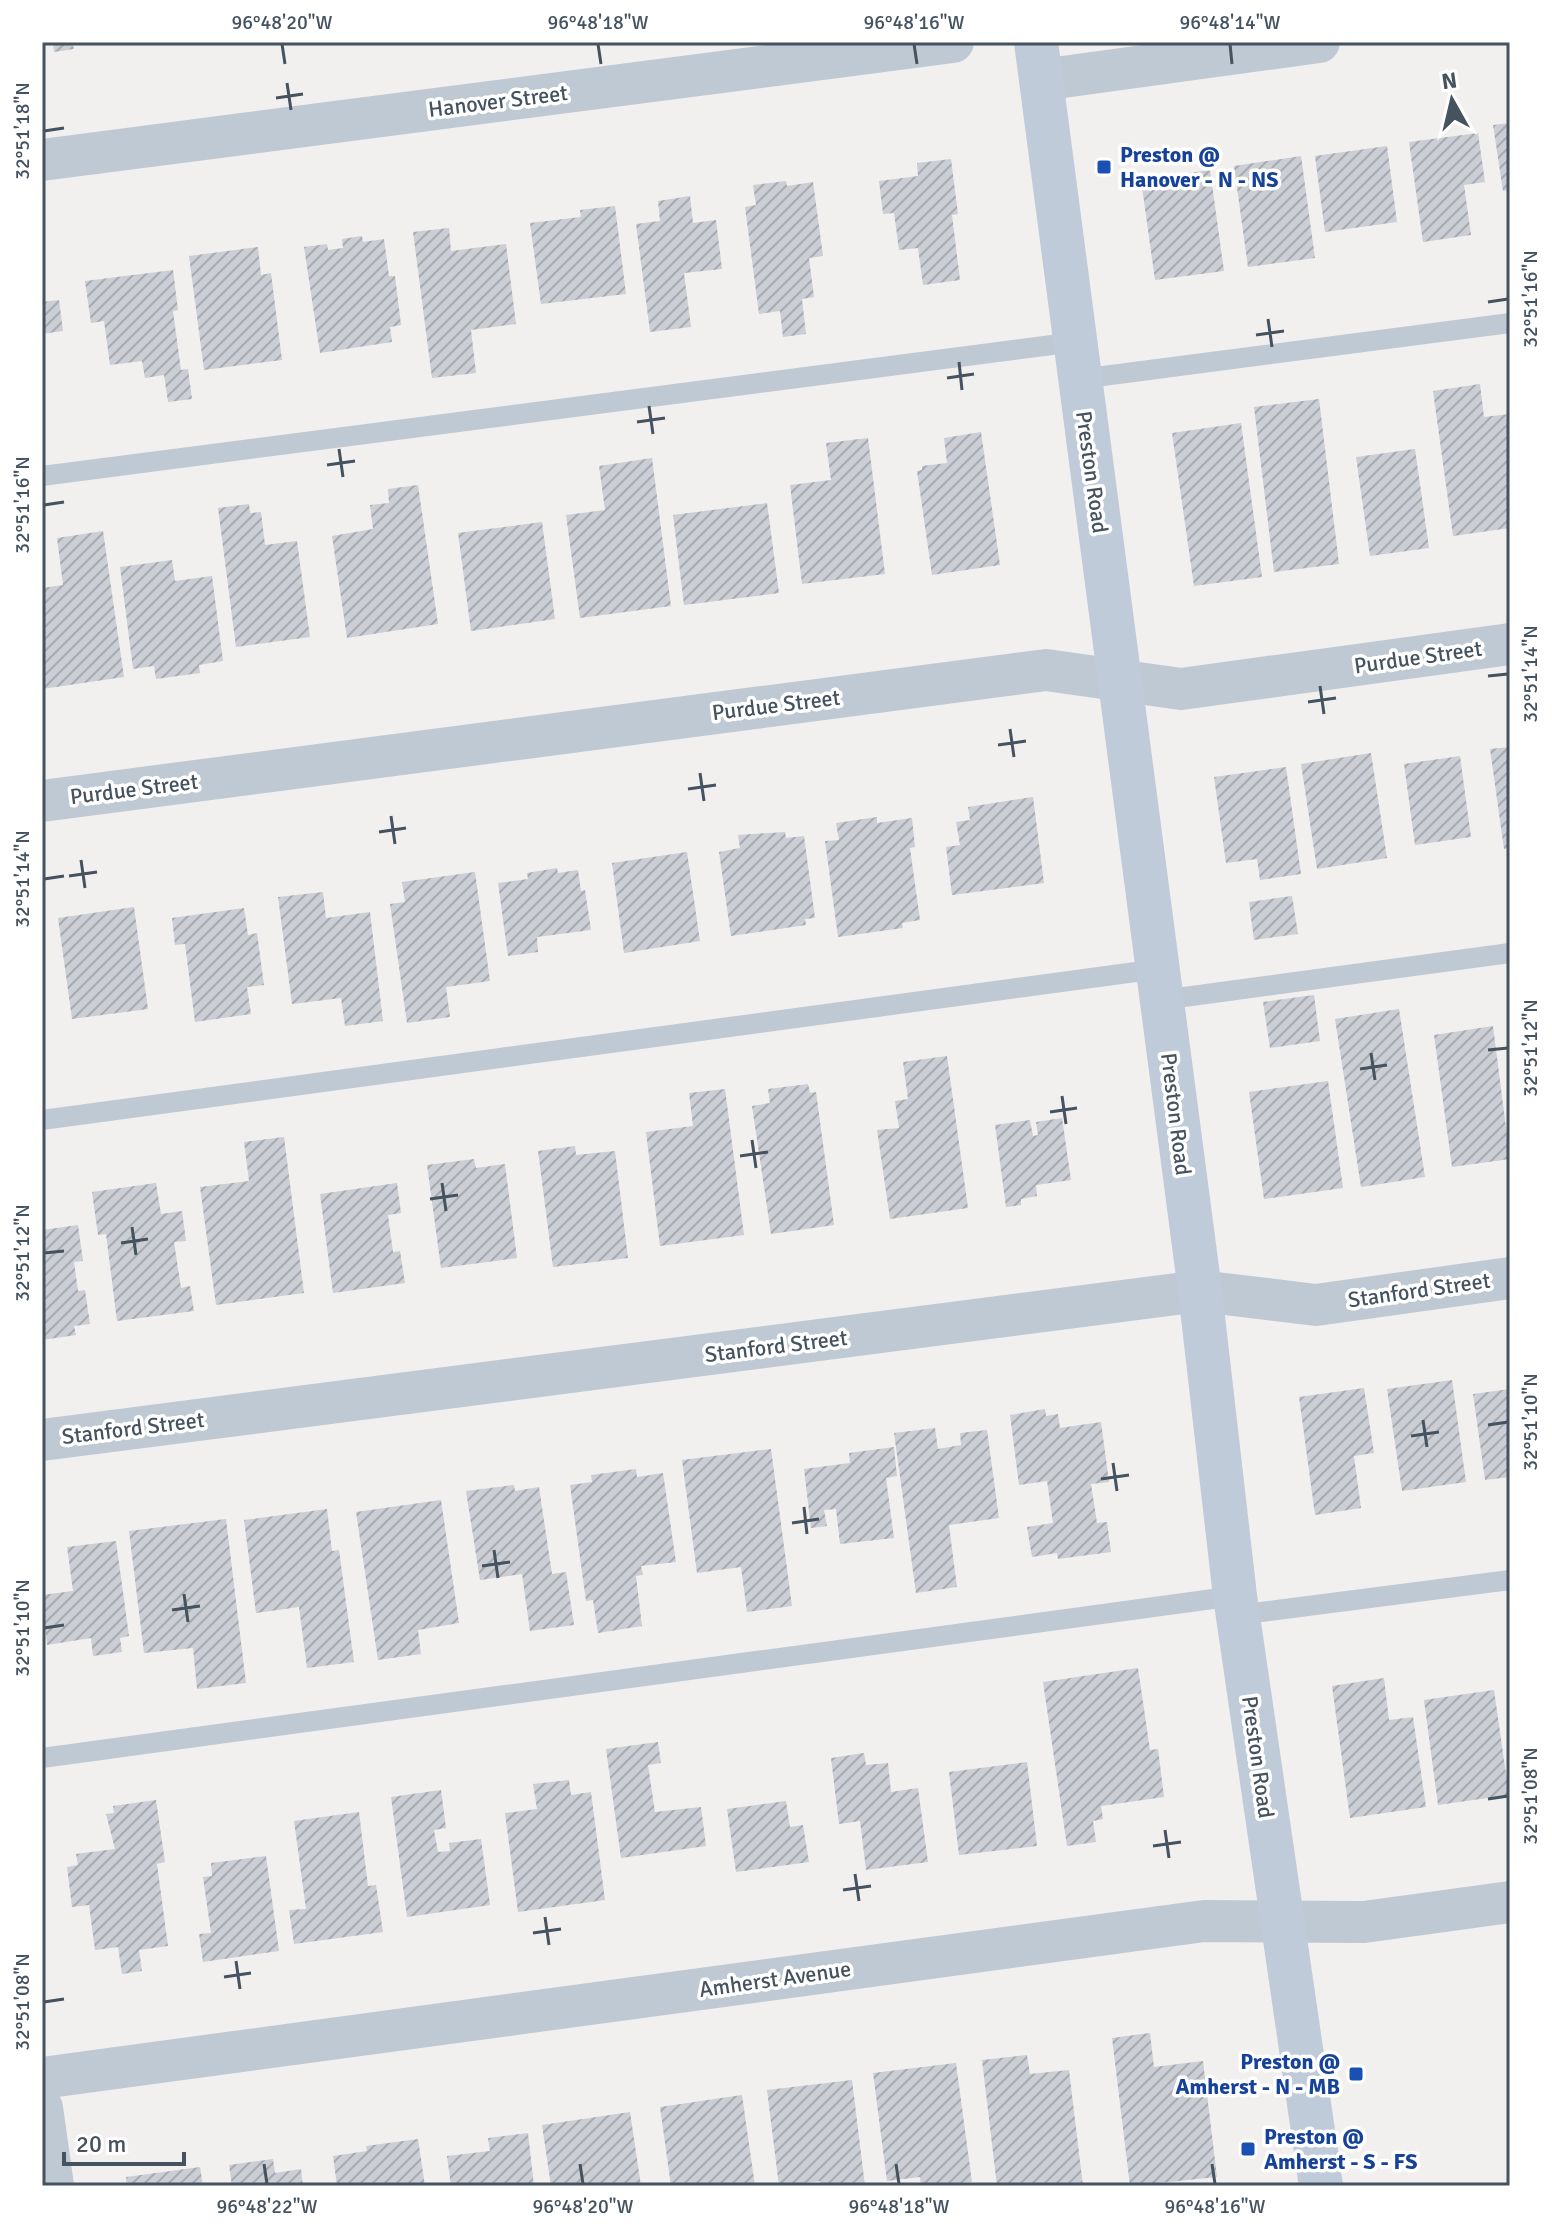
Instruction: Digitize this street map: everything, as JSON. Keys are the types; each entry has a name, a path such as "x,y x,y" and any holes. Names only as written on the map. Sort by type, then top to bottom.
{"main road":[{"name":"Preston Road","path":"1038,61 1200,1291 1236,1606 1321,2186"}],"street":[{"name":"Hanover Street","path":"42,160 953,42"},
{"path":"1038,61 1319,42"},
{"name":"Purdue Street","path":"42,801 1046,670 1181,689 1510,644"},
{"name":"Stanford Street","path":"42,1440 1200,1291 1316,1305 1510,1278"},
{"name":"Amherst Avenue","path":"42,2078 1188,1923 1364,1922 1510,1902"},
{"path":"42,2108 53,2186"}],"lane":[{"path":"42,476 1078,360 1510,323"},
{"path":"42,1120 1160,985 1510,953"},
{"path":"42,1758 1236,1606 1510,1580"}],"building":[{"path":"53,42 72,42 74,49 54,52"},
{"path":"1510,123 1510,190 1503,191 1493,125"},
{"path":"1478,133 1485,182 1464,185 1471,235 1423,242 1409,142"},
{"path":"1387,146 1397,222 1325,232 1315,156"},
{"path":"1301,156 1315,258 1248,267 1234,166"},
{"path":"951,159 958,214 952,215 960,280 923,285 918,248 899,250 894,213 883,214 879,181 918,176 917,163"},
{"path":"1210,170 1224,271 1155,280 1141,180"},
{"path":"786,181 787,186 813,182 823,256 809,258 814,297 802,299 806,334 783,337 780,311 759,314 745,207 756,205 753,185"},
{"path":"690,196 693,223 716,220 722,269 684,273 691,327 650,332 636,224 660,221 658,201"},
{"path":"615,206 626,294 541,304 530,223 581,217 580,210"},
{"path":"449,228 451,251 506,244 516,324 471,330 476,373 432,378 413,232"},
{"path":"362,236 363,242 384,239 389,276 395,276 401,325 390,327 392,342 320,353 304,247 327,244 328,250 343,248 342,239"},
{"path":"258,247 261,275 271,273 282,360 204,370 189,256"},
{"path":"173,270 178,310 173,311 181,370 188,369 192,399 168,402 164,375 145,378 142,361 110,365 104,321 91,323 85,281"},
{"path":"59,300 63,331 42,334 42,302"},
{"path":"1480,384 1484,417 1510,414 1510,528 1453,536 1433,391"},
{"path":"1319,399 1339,564 1274,572 1254,407"},
{"path":"1241,423 1262,577 1194,586 1172,433"},
{"path":"981,432 1000,565 932,575 917,471 922,470 922,466 947,463 944,438"},
{"path":"868,438 885,574 802,584 790,485 831,480 826,443"},
{"path":"1415,449 1429,548 1370,556 1356,457"},
{"path":"652,458 671,606 580,618 566,515 605,510 599,466"},
{"path":"418,485 438,624 347,638 332,536 373,529 370,505 389,503 388,489"},
{"path":"767,503 779,593 684,605 673,515"},
{"path":"249,504 250,513 261,512 265,545 297,541 310,637 236,647 218,508"},
{"path":"542,522 555,619 471,631 458,533"},
{"path":"103,531 124,677 42,689 42,588 63,585 57,538"},
{"path":"172,560 175,581 212,576 223,661 199,665 200,673 156,679 154,666 133,669 120,567"},
{"path":"1510,747 1510,848 1504,849 1490,749"},
{"path":"1371,753 1387,858 1317,869 1301,764"},
{"path":"1460,756 1471,837 1415,845 1404,764"},
{"path":"1286,767 1301,874 1260,880 1257,859 1226,863 1214,777"},
{"path":"1033,797 1044,883 952,895 946,847 960,845 956,822 970,820 968,807"},
{"path":"877,817 877,823 912,818 915,847 910,848 920,920 902,923 903,928 838,937 825,841 839,840 836,823"},
{"path":"785,832 786,838 804,836 815,918 805,919 806,925 731,936 719,852 740,848 738,835"},
{"path":"687,852 700,941 624,953 612,863"},
{"path":"557,868 558,873 578,870 581,891 585,890 591,930 537,937 538,952 508,956 498,883 528,879 527,873"},
{"path":"475,872 490,981 446,987 450,1017 407,1023 390,904 405,902 402,882"},
{"path":"323,892 326,918 370,912 383,1021 345,1026 341,998 292,1004 278,897"},
{"path":"1292,896 1298,934 1254,940 1249,902"},
{"path":"134,907 148,1009 72,1019 58,918"},
{"path":"244,908 248,935 257,933 264,985 247,987 251,1014 195,1022 185,944 175,945 172,918"},
{"path":"1314,995 1320,1041 1270,1048 1263,1002"},
{"path":"1399,1009 1425,1177 1361,1187 1335,1019"},
{"path":"1493,1026 1510,1159 1452,1167 1434,1035"},
{"path":"947,1056 968,1208 890,1219 877,1130 899,1128 895,1101 908,1099 903,1062"},
{"path":"1328,1081 1343,1188 1264,1199 1249,1092"},
{"path":"808,1084 810,1093 816,1092 834,1225 771,1234 752,1106 770,1103 768,1089"},
{"path":"725,1089 744,1235 660,1246 646,1132 693,1126 689,1093"},
{"path":"1062,1118 1071,1180 1036,1185 1037,1196 1021,1199 1021,1205 1006,1207 995,1125 1030,1120 1033,1136 1038,1135 1036,1122"},
{"path":"284,1137 304,1293 216,1305 200,1187 249,1181 244,1142"},
{"path":"575,1146 576,1155 615,1151 628,1258 553,1267 538,1151"},
{"path":"474,1159 476,1168 505,1164 517,1258 441,1268 427,1165"},
{"path":"156,1183 161,1214 182,1211 186,1241 174,1242 181,1288 190,1286 194,1311 117,1321 106,1234 98,1235 92,1192"},
{"path":"397,1183 401,1213 388,1215 393,1252 400,1251 405,1283 333,1293 320,1194"},
{"path":"78,1225 83,1261 74,1262 78,1291 85,1290 90,1324 74,1326 76,1335 42,1340 42,1230"},
{"path":"1452,1380 1466,1482 1402,1491 1387,1389"},
{"path":"1364,1388 1374,1453 1354,1456 1361,1508 1315,1515 1299,1397"},
{"path":"1510,1389 1510,1477 1485,1480 1473,1394"},
{"path":"1045,1409 1046,1416 1058,1414 1060,1428 1101,1422 1109,1482 1091,1484 1097,1523 1107,1522 1111,1552 1058,1559 1057,1553 1032,1557 1027,1527 1053,1523 1047,1481 1019,1485 1010,1415"},
{"path":"935,1428 938,1449 961,1445 960,1433 987,1430 999,1518 949,1525 957,1587 916,1593 894,1433"},
{"path":"894,1447 897,1476 886,1478 894,1538 840,1544 836,1509 824,1510 827,1526 811,1528 804,1469 850,1463 849,1453"},
{"path":"771,1449 792,1606 747,1612 741,1567 697,1573 682,1460"},
{"path":"636,1469 637,1477 663,1473 676,1562 641,1566 643,1575 636,1576 642,1626 598,1633 593,1600 586,1601 570,1485 592,1482 591,1475"},
{"path":"514,1485 515,1491 539,1487 552,1574 566,1572 574,1625 530,1631 522,1574 480,1580 466,1491"},
{"path":"441,1500 459,1623 418,1630 421,1654 378,1660 356,1512"},
{"path":"327,1509 332,1551 339,1550 354,1662 307,1668 299,1607 256,1613 244,1520"},
{"path":"226,1519 246,1683 197,1689 193,1648 144,1653 129,1531"},
{"path":"116,1541 129,1636 120,1638 122,1652 93,1656 91,1638 47,1645 42,1595 73,1591 67,1547"},
{"path":"1138,1668 1150,1750 1158,1749 1164,1797 1101,1806 1103,1819 1093,1821 1096,1842 1067,1846 1043,1682"},
{"path":"1384,1678 1389,1720 1413,1717 1426,1807 1350,1818 1332,1686"},
{"path":"1494,1690 1509,1795 1438,1805 1424,1700"},
{"path":"658,1742 661,1763 648,1765 655,1812 701,1807 706,1846 621,1858 606,1749"},
{"path":"864,1753 866,1765 888,1763 891,1792 918,1788 928,1862 866,1870 860,1821 839,1824 831,1758"},
{"path":"1027,1762 1037,1846 959,1855 949,1772"},
{"path":"569,1780 571,1795 591,1792 605,1900 518,1912 505,1813 537,1809 533,1784"},
{"path":"441,1790 446,1828 434,1830 438,1852 450,1851 449,1843 481,1839 490,1905 407,1917 391,1797"},
{"path":"156,1800 165,1862 157,1864 168,1946 139,1950 142,1971 122,1974 118,1947 95,1950 89,1905 72,1907 67,1867 78,1865 76,1854 115,1849 106,1814 114,1813 113,1806"},
{"path":"786,1801 790,1827 803,1825 809,1862 736,1872 727,1809"},
{"path":"359,1812 368,1886 376,1885 383,1932 294,1944 289,1910 306,1909 294,1821"},
{"path":"266,1856 279,1951 203,1962 199,1934 211,1933 203,1877 212,1876 211,1863"},
{"path":"1150,2033 1154,2067 1203,2061 1217,2177 1130,2186 1112,2038"},
{"path":"1027,2055 1030,2074 1069,2070 1083,2186 997,2186 982,2060"},
{"path":"956,2063 972,2182 921,2186 920,2177 887,2181 873,2073"},
{"path":"852,2080 865,2186 820,2186 820,2181 779,2186 767,2090"},
{"path":"742,2095 755,2186 671,2186 660,2107"},
{"path":"630,2112 641,2186 551,2186 542,2125"},
{"path":"528,2133 534,2186 451,2186 447,2156 490,2151 488,2138"},
{"path":"418,2139 425,2186 337,2186 333,2156 367,2151 366,2146"},
{"path":"273,2159 275,2173 301,2169 303,2186 232,2186 229,2165"},
{"path":"200,2167 203,2186 127,2186 126,2177"}],"place":[{"name":"Preston @ Hanover - N - NS","path":"1104,167"},
{"name":"Preston @ Amherst - N - MB","path":"1356,2074"},
{"name":"Preston @ Amherst - S - FS","path":"1248,2149"}]}
